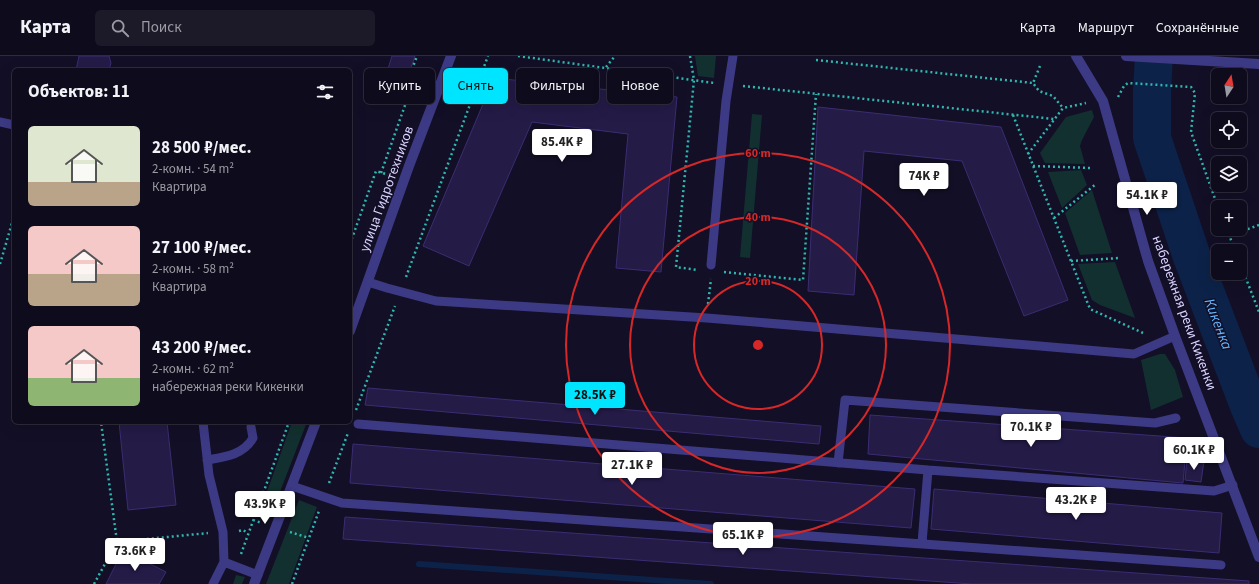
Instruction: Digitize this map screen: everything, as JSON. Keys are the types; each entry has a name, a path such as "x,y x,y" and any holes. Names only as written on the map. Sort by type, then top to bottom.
{"street":[{"name":"улица Гидротехников","path":"352,326 409,166 451,56"},
{"name":"набережная реки Кикенки","path":"1076,56 1103,101 1148,261 1259,557"},
{"path":"1126,56 1186,60 1232,59 1259,64"},
{"path":"256,580 315,424"}],"lane":[{"path":"711,268 728,85 733,56"},
{"path":"0,122 12,125"},
{"path":"368,282 436,301 707,318 1134,354 1175,336"},
{"path":"838,463 844,400 1155,423 1176,418"},
{"path":"203,424 209,475 223,532 224,562 213,584"},
{"path":"354,425 928,470 1214,490 1233,485"},
{"path":"207,460 227,457 245,448 253,438 251,427"},
{"path":"922,543 928,470"},
{"path":"292,486 342,503 1221,565"},
{"path":"224,562 256,580"}],"path":[{"path":"352,238 376,171 381,172 410,94 406,85 416,56"},
{"path":"406,277 488,56"},
{"path":"518,56 728,85 1054,120"},
{"path":"606,67 614,56"},
{"path":"690,56 694,80 676,267 711,268 803,280 816,94"},
{"path":"816,60 1033,83 1039,91 1053,96 1063,108"},
{"path":"1033,83 1040,66"},
{"path":"1121,90 1128,83 1191,87 1195,93 1190,132 1215,200"},
{"path":"1028,154 1063,108 1089,103"},
{"path":"1013,115 1090,309 1146,334"},
{"path":"1033,166 1091,168"},
{"path":"1054,218 1096,184"},
{"path":"0,264 12,223"},
{"path":"1247,229 1259,225"},
{"path":"1229,236 1232,244"},
{"path":"1071,261 1119,258"},
{"path":"708,304 711,268"},
{"path":"1247,280 1259,312"},
{"path":"356,411 397,302"},
{"path":"94,584 116,542 101,424"},
{"path":"240,555 288,424"},
{"path":"329,484 354,425"},
{"path":"292,584 320,508"},
{"path":"238,531 243,530 248,532"},
{"path":"285,530 309,538"},
{"path":"116,542 212,533"}],"green space":[{"path":"695,56 716,56 714,78 698,76"},
{"path":"1092,110 1094,117 1080,146 1085,164 1045,163 1040,153 1066,117"},
{"path":"752,114 762,115 750,258 740,257"},
{"path":"1081,170 1087,185 1062,208 1048,172"},
{"path":"1092,190 1112,253 1080,255 1065,213"},
{"path":"1115,262 1135,318 1100,305 1092,300 1078,264"},
{"path":"1160,354 1165,354 1175,370 1183,397 1151,410 1141,360"},
{"path":"291,424 306,424 271,515 260,511"},
{"path":"299,500 317,507 289,584 266,584"},
{"path":"236,575 245,577 242,584 233,584"}],"building":[{"path":"79,56 109,56 111,63 110,68 76,68"},
{"path":"392,56 415,56 411,68 388,68"},
{"path":"508,79 516,80 516,104 599,104 599,89 607,90 607,104 673,104 673,97 677,97 661,272 616,268 628,134 532,122 469,266 423,246 483,104 508,104"},
{"path":"818,107 1001,127 1068,300 1024,316 962,161 864,151 854,295 808,291"},
{"path":"368,388 821,426 819,444 365,405"},
{"path":"870,415 1187,438 1183,483 868,454"},
{"path":"119,424 167,424 176,505 128,510"},
{"path":"353,444 915,489 911,528 350,483"},
{"path":"1187,460 1204,461 1201,482 1185,480"},
{"path":"934,489 1222,513 1219,553 931,529"},
{"path":"345,517 1249,581 1249,584 972,584 343,539"},
{"path":"123,550 166,572 159,584 106,584"}],"waterway":[{"name":"Кикенка","path":"1154,56 1152,138 1192,257 1259,429"},
{"path":"419,564 711,584"}]}
